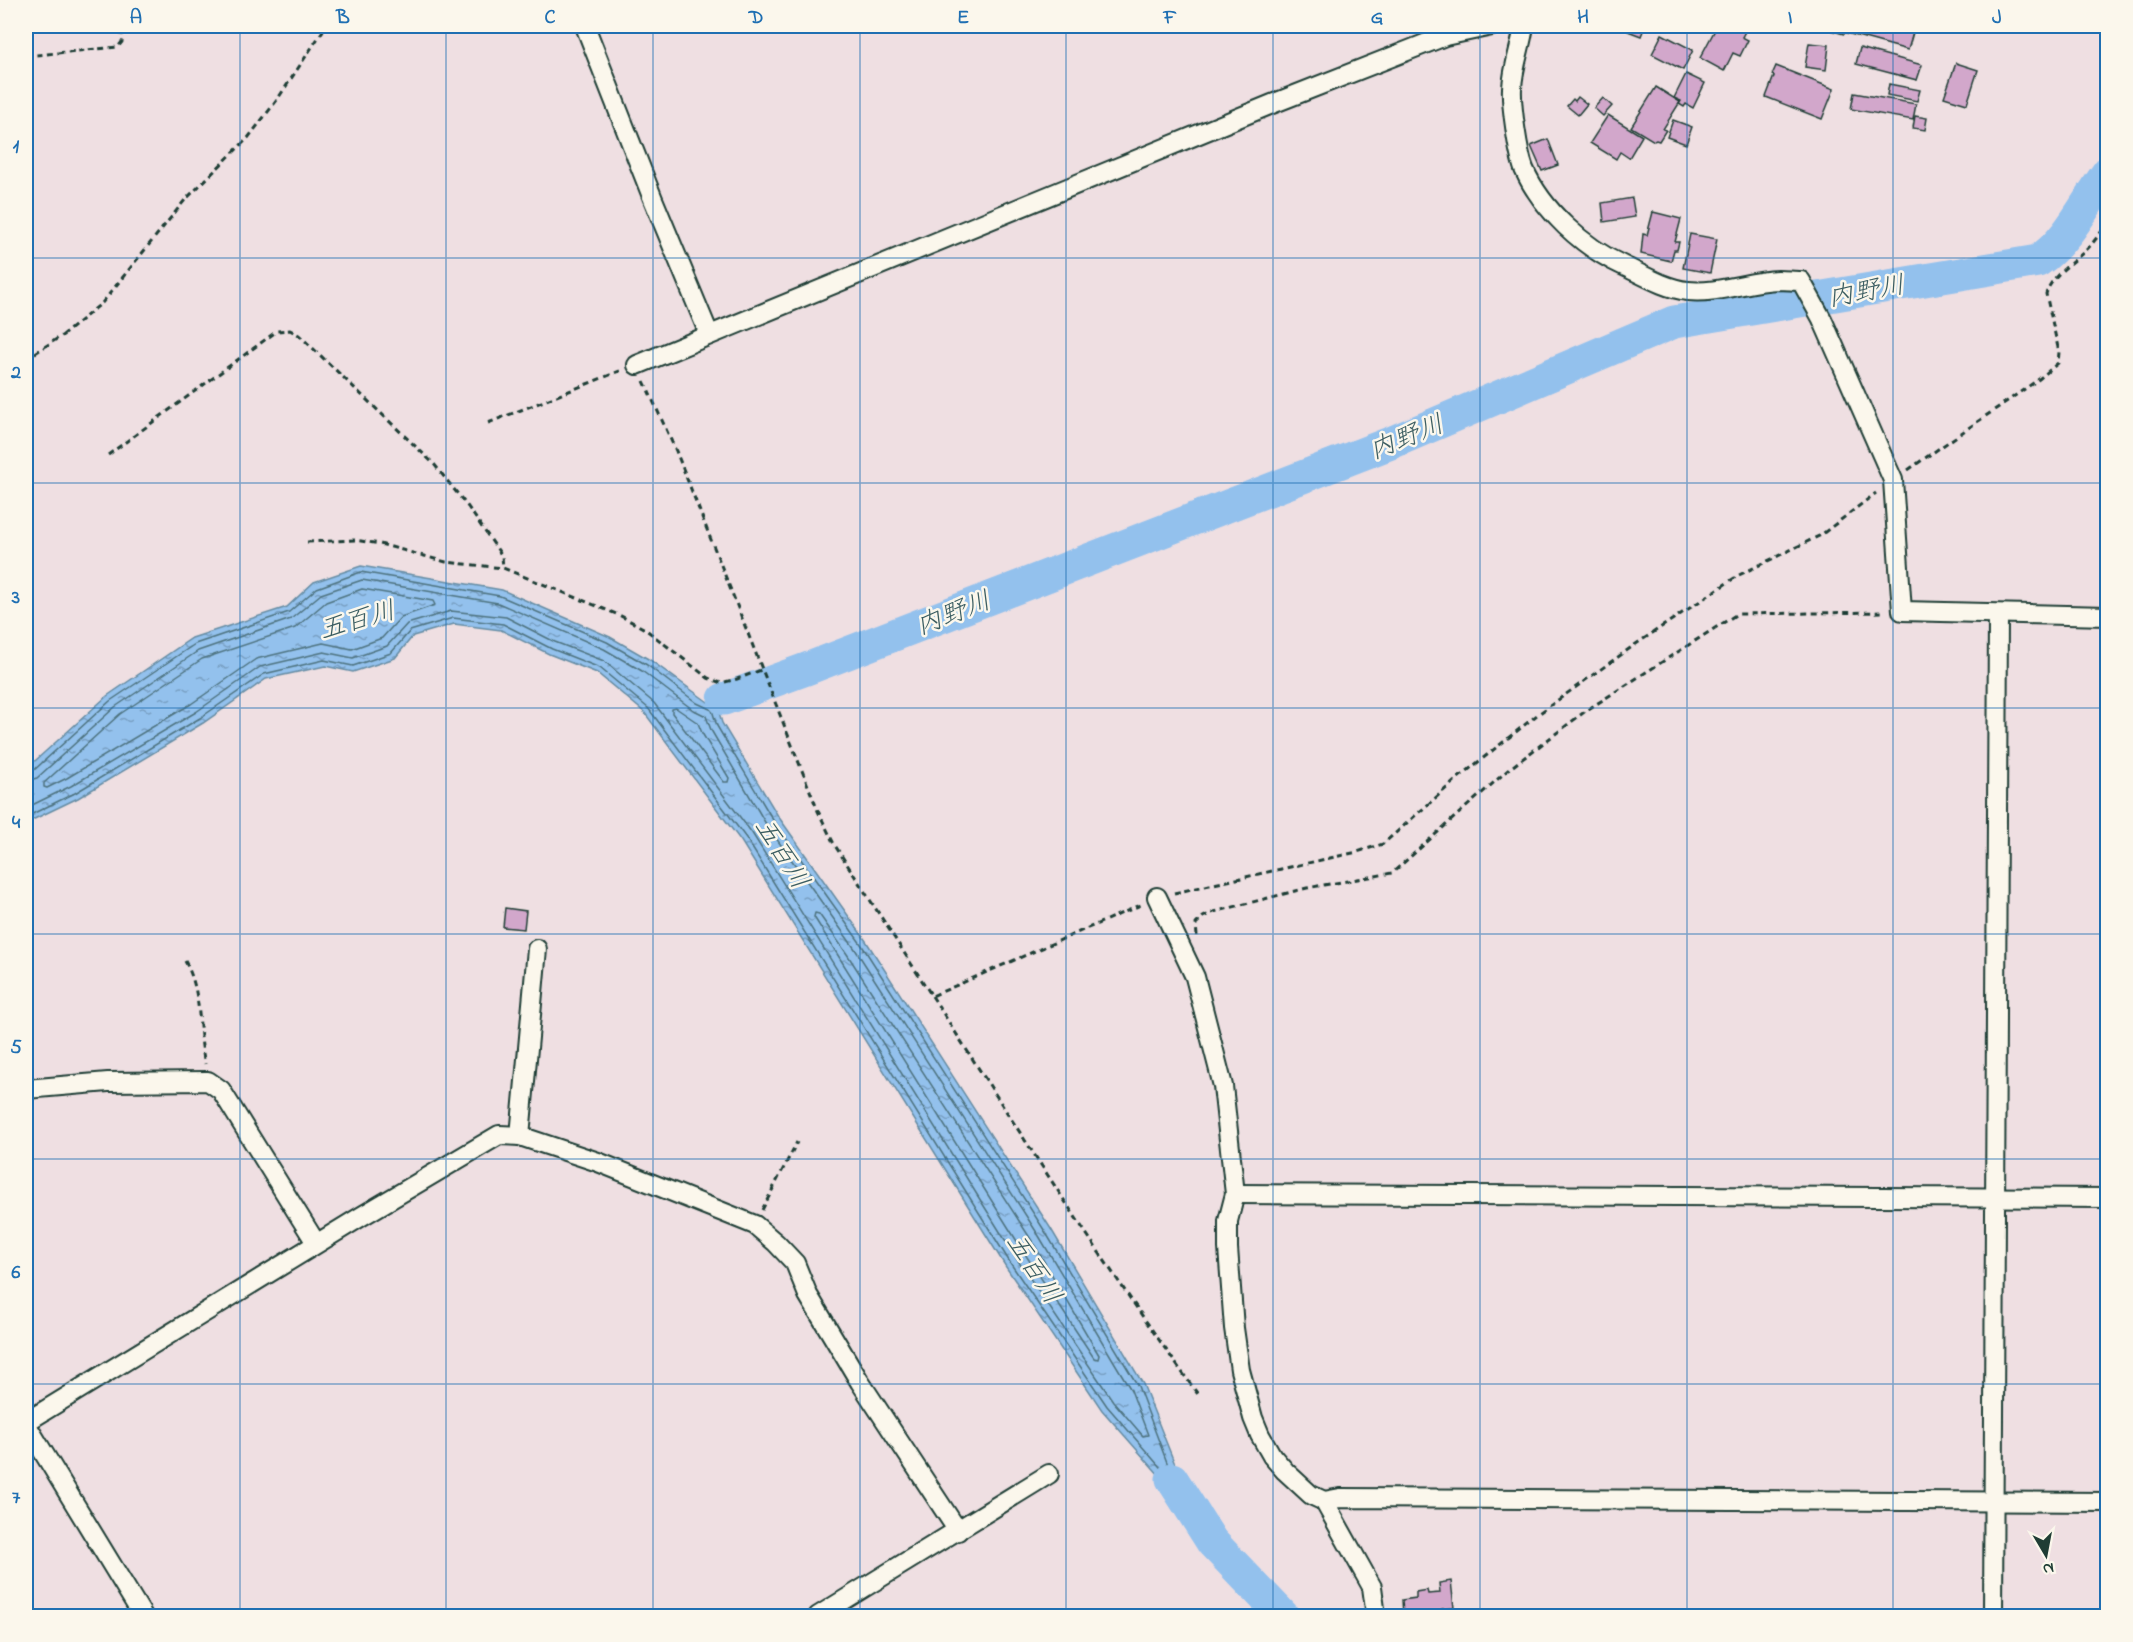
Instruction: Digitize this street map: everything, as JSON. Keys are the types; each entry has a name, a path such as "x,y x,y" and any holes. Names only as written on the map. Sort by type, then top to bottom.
{"street":[{"path":"585,26 709,334"},
{"path":"1430,26 1445,36"},
{"path":"637,365 1445,36 1492,26"},
{"path":"1524,26 1515,57 1512,89 1512,107 1523,167 1562,223 1584,243 1610,260 1682,290 1699,291 1778,280 1801,281 1822,319 1893,480 1902,611 2108,616"},
{"path":"1993,1617 1998,615"},
{"path":"1157,897 1195,977 1222,1086 1235,1194 1227,1221 1233,1317 1240,1370 1260,1435 1272,1456 1311,1495 1324,1501 1340,1498 2108,1502"},
{"path":"520,1136 537,949"},
{"path":"26,1089 108,1082 208,1081 221,1090 316,1244"},
{"path":"143,1617 26,1423 316,1244 499,1135 520,1136 598,1162 754,1225 776,1243 795,1263 808,1295 860,1382 958,1531"},
{"path":"1235,1194 2108,1198"},
{"path":"818,1617 1049,1474"},
{"path":"1324,1501 1372,1587 1376,1617"}],"path":[{"path":"26,56 118,47 122,42 123,26"},
{"path":"26,359 63,335 102,303 185,200 248,138 277,100 326,26"},
{"path":"932,996 1157,897 1357,852 1383,844 1456,779 1636,644 1739,575 1821,535 1893,480 2039,379 2058,363 2059,352 2046,294 2048,288 2090,247 2108,223"},
{"path":"108,454 277,331 290,330 299,335 434,464 502,556 503,568"},
{"path":"488,423 637,365 676,451 761,670 818,811 834,844 1050,1179 1154,1333 1200,1396"},
{"path":"307,542 356,540 380,544 446,562 503,568 619,615 645,629 708,678 721,683 761,670"},
{"path":"1198,942 1196,924 1203,917 1214,912 1307,888 1392,873 1509,769 1587,710 1737,614 1902,611"},
{"path":"185,961 194,977 208,1081"},
{"path":"754,1225 797,1142"}],"water":[{"path":"361,566 502,590 610,637 650,660 708,702 764,682 766,687 718,709 722,723 778,816 866,941 1051,1229 1143,1384 1196,1517 1102,1410 1006,1267 741,841 644,712 597,673 549,654 501,630 454,624 413,636 395,658 353,672 325,666 266,679 203,723 78,798 26,823 26,769 107,696 192,638 287,607 314,582"}],"building":[{"path":"1630,26 1645,26 1641,36 1628,31"},
{"path":"1717,26 1748,26 1742,37 1748,40 1740,56 1733,53 1724,71 1700,58"},
{"path":"1824,26 1847,26 1844,34 1823,28"},
{"path":"1848,26 1902,26 1914,29 1908,50 1846,33"},
{"path":"1662,34 1693,50 1683,70 1652,54"},
{"path":"1809,43 1829,45 1826,70 1805,67"},
{"path":"1860,48 1922,65 1917,80 1856,64"},
{"path":"1956,63 1978,70 1967,104 1944,97"},
{"path":"1776,66 1834,89 1822,119 1766,97"},
{"path":"1686,74 1705,83 1693,108 1686,104 1684,107 1679,104 1681,101 1674,98"},
{"path":"1889,84 1920,90 1917,101 1887,95"},
{"path":"1656,87 1680,102 1663,129 1666,130 1659,141 1654,141 1631,127"},
{"path":"1854,93 1916,104 1913,120 1851,109"},
{"path":"1578,97 1587,104 1578,115 1567,106"},
{"path":"1603,98 1612,106 1603,116 1594,108"},
{"path":"1608,115 1642,136 1629,158 1620,152 1616,159 1590,143"},
{"path":"1915,116 1927,118 1925,130 1913,128"},
{"path":"1673,120 1692,127 1686,144 1667,137"},
{"path":"1548,139 1558,165 1542,171 1531,146"},
{"path":"1632,198 1635,217 1604,222 1602,203"},
{"path":"1653,212 1681,219 1675,242 1679,242 1671,261 1641,254 1643,234 1647,235"},
{"path":"1690,234 1717,239 1710,273 1683,268"},
{"path":"505,908 526,911 524,929 503,927"},
{"path":"1451,1581 1454,1608 1442,1609 1443,1616 1403,1615 1402,1600 1416,1598 1416,1592 1427,1590 1428,1594 1440,1593 1439,1583"}],"waterway":[{"name":"内野川","path":"724,699 1393,442 1674,322 2038,261 2068,231 2108,172"},
{"name":"五百川","path":"1172,1479 1212,1542 1283,1616"}]}
